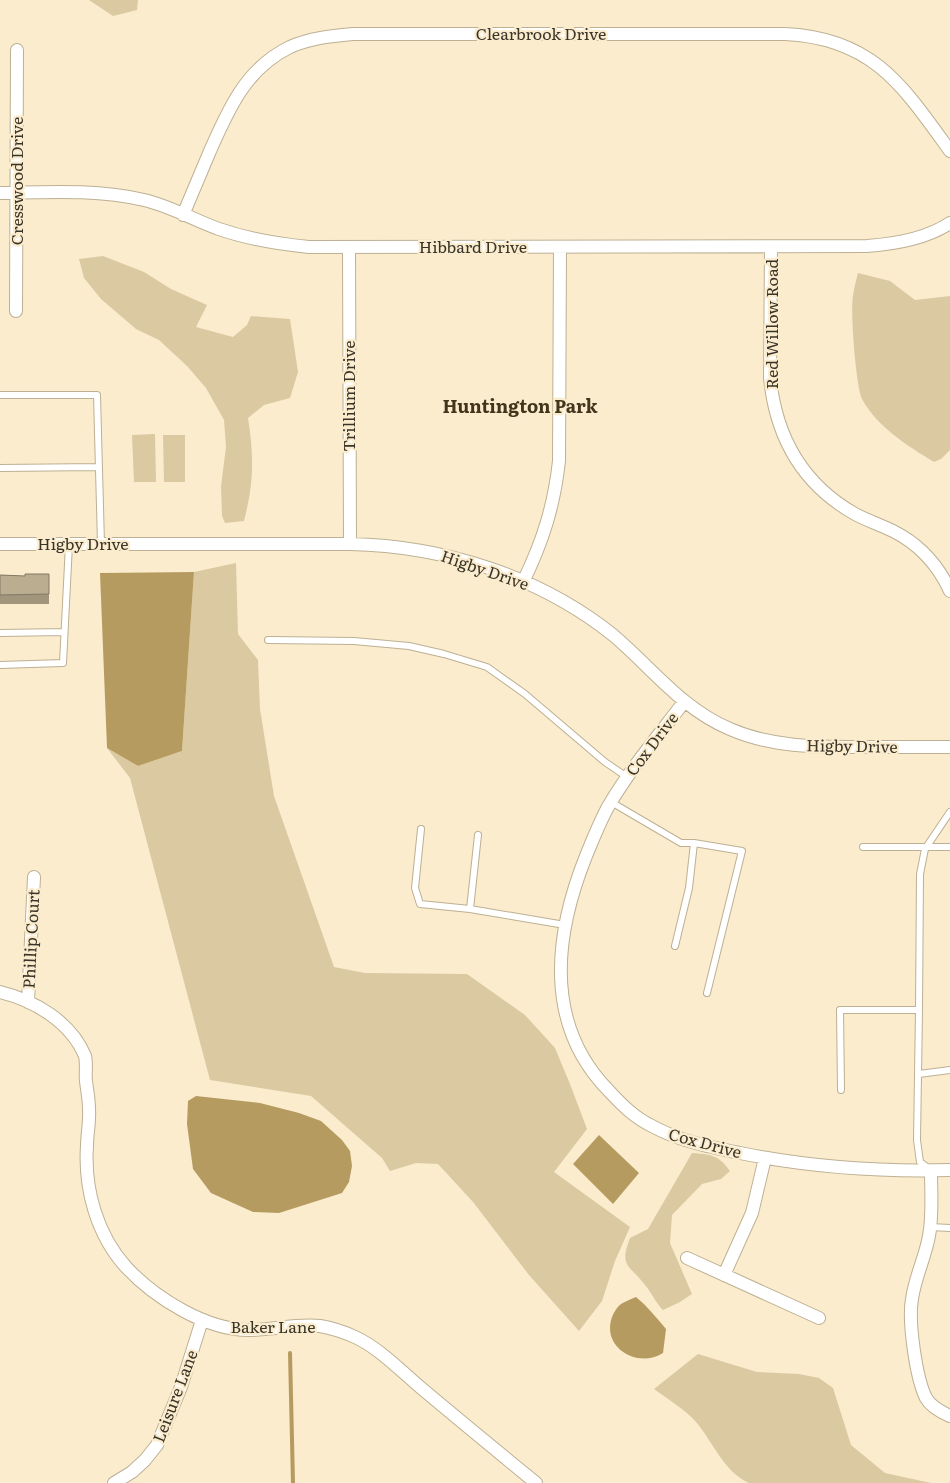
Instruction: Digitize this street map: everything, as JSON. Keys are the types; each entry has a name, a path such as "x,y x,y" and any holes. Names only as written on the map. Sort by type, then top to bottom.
{"street":[{"name":"Clearbrook Drive","path":"183,215 225,116 243,86 256,71 290,47 309,40 346,34 775,34 814,37 857,52 882,68 902,87 950,151"},
{"name":"Cresswood Drive","path":"16,311 17,50"},
{"name":"Hibbard Drive","path":"0,193 112,194 148,201 220,229 268,242 309,247 771,247 881,245 907,241 928,234 950,223"},
{"path":"523,582 546,530 560,461 560,247"},
{"name":"Red Willow Road","path":"771,247 770,378 778,422 793,455 826,495 856,514 895,532 918,547 936,567 950,591"},
{"name":"Trillium Drive","path":"349,248 350,544"},
{"name":"Higby Drive","path":"0,544 350,544 380,545 434,553 471,562 523,582 580,613 611,634 684,702 706,717 752,738 781,744 813,747 950,747"},
{"name":"Cox Drive","path":"684,702 627,776 611,802 596,831 581,868 565,925 560,961 561,988 566,1014 574,1039 585,1061 600,1083 621,1104 652,1126 676,1137 704,1146 765,1158 846,1168 950,1170"},
{"name":"Phillip Court","path":"28,1002 34,877"},
{"name":"Baker Lane","path":"0,992 13,995 44,1010 78,1044 86,1058 89,1111 87,1146 88,1184 97,1220 104,1237 115,1254 144,1283 161,1297 202,1320 224,1328 248,1330 319,1326 358,1338 386,1358 536,1483"},
{"path":"724,1275 752,1213 765,1158"},
{"path":"931,1171 932,1214 929,1237 915,1282 911,1301 911,1320 920,1377 926,1399 934,1407 950,1416"},
{"path":"687,1258 819,1318"},
{"name":"Leisure Lane","path":"114,1483 132,1472 157,1445 181,1387 202,1320"}],"lane":[{"path":"0,395 97,395 101,544"},
{"path":"0,468 98,467"},
{"path":"0,665 63,663 69,544"},
{"path":"0,634 64,632"},
{"path":"268,640 354,641 409,646 487,667 525,694 605,762 627,776"},
{"path":"611,802 681,843 694,843 742,851 707,993"},
{"path":"931,1171 920,1162 917,1140 920,874 926,847 950,812"},
{"path":"421,828 415,888 420,904 470,909 565,925"},
{"path":"470,909 478,835"},
{"path":"675,946 689,888 694,843"},
{"path":"863,846 950,847"},
{"path":"841,1090 840,1010 919,1010"},
{"path":"919,1074 950,1070"},
{"path":"930,1227 950,1228"}],"shaded area":[{"path":"89,0 138,0 137,10 113,16"},
{"path":"103,256 144,272 171,289 207,305 196,327 233,337 247,325 251,316 290,319 298,372 290,398 264,405 248,418 252,470 250,494 244,521 225,523 222,516 221,486 226,447 224,420 206,388 187,366 159,340 136,329 101,299 84,278 79,259"},
{"path":"858,273 890,281 915,300 950,296 950,450 941,459 934,462 894,435 868,409 862,399 856,365 852,316 854,287"},
{"path":"155,434 156,482 134,482 132,435"},
{"path":"163,435 185,435 185,482 164,482"},
{"path":"236,563 238,634 258,660 260,709 274,796 334,967 365,973 467,974 525,1015 555,1048 587,1129 554,1172 630,1227 615,1261 602,1301 579,1331 529,1275 473,1202 438,1164 416,1163 390,1171 382,1158 311,1096 210,1080 130,778 107,748 138,766 182,751 194,572"},
{"path":"194,572 182,751 138,766 107,748 100,573"},
{"path":"196,1096 260,1103 321,1121 342,1140 350,1151 352,1166 349,1182 342,1193 279,1213 253,1212 211,1193 193,1169 187,1124 188,1101"},
{"path":"599,1135 639,1173 613,1204 573,1164"},
{"path":"692,1153 714,1156 730,1171 721,1179 702,1184 672,1215 670,1243 692,1294 663,1310 630,1269 625,1255 630,1238 648,1229"},
{"path":"636,1297 666,1329 663,1353 653,1357 633,1357 624,1353 612,1338 610,1328 615,1311 621,1304"},
{"path":"698,1354 757,1372 799,1374 819,1378 833,1388 851,1445 885,1473 931,1483 749,1483 733,1472 692,1418 654,1389"}],"building":[{"path":"25,574 49,574 49,594 0,595 0,575 25,576"}],"waterway":[{"path":"290,1353 293,1483"}],"district":[{"name":"Huntington Park","path":"520,407"}]}
